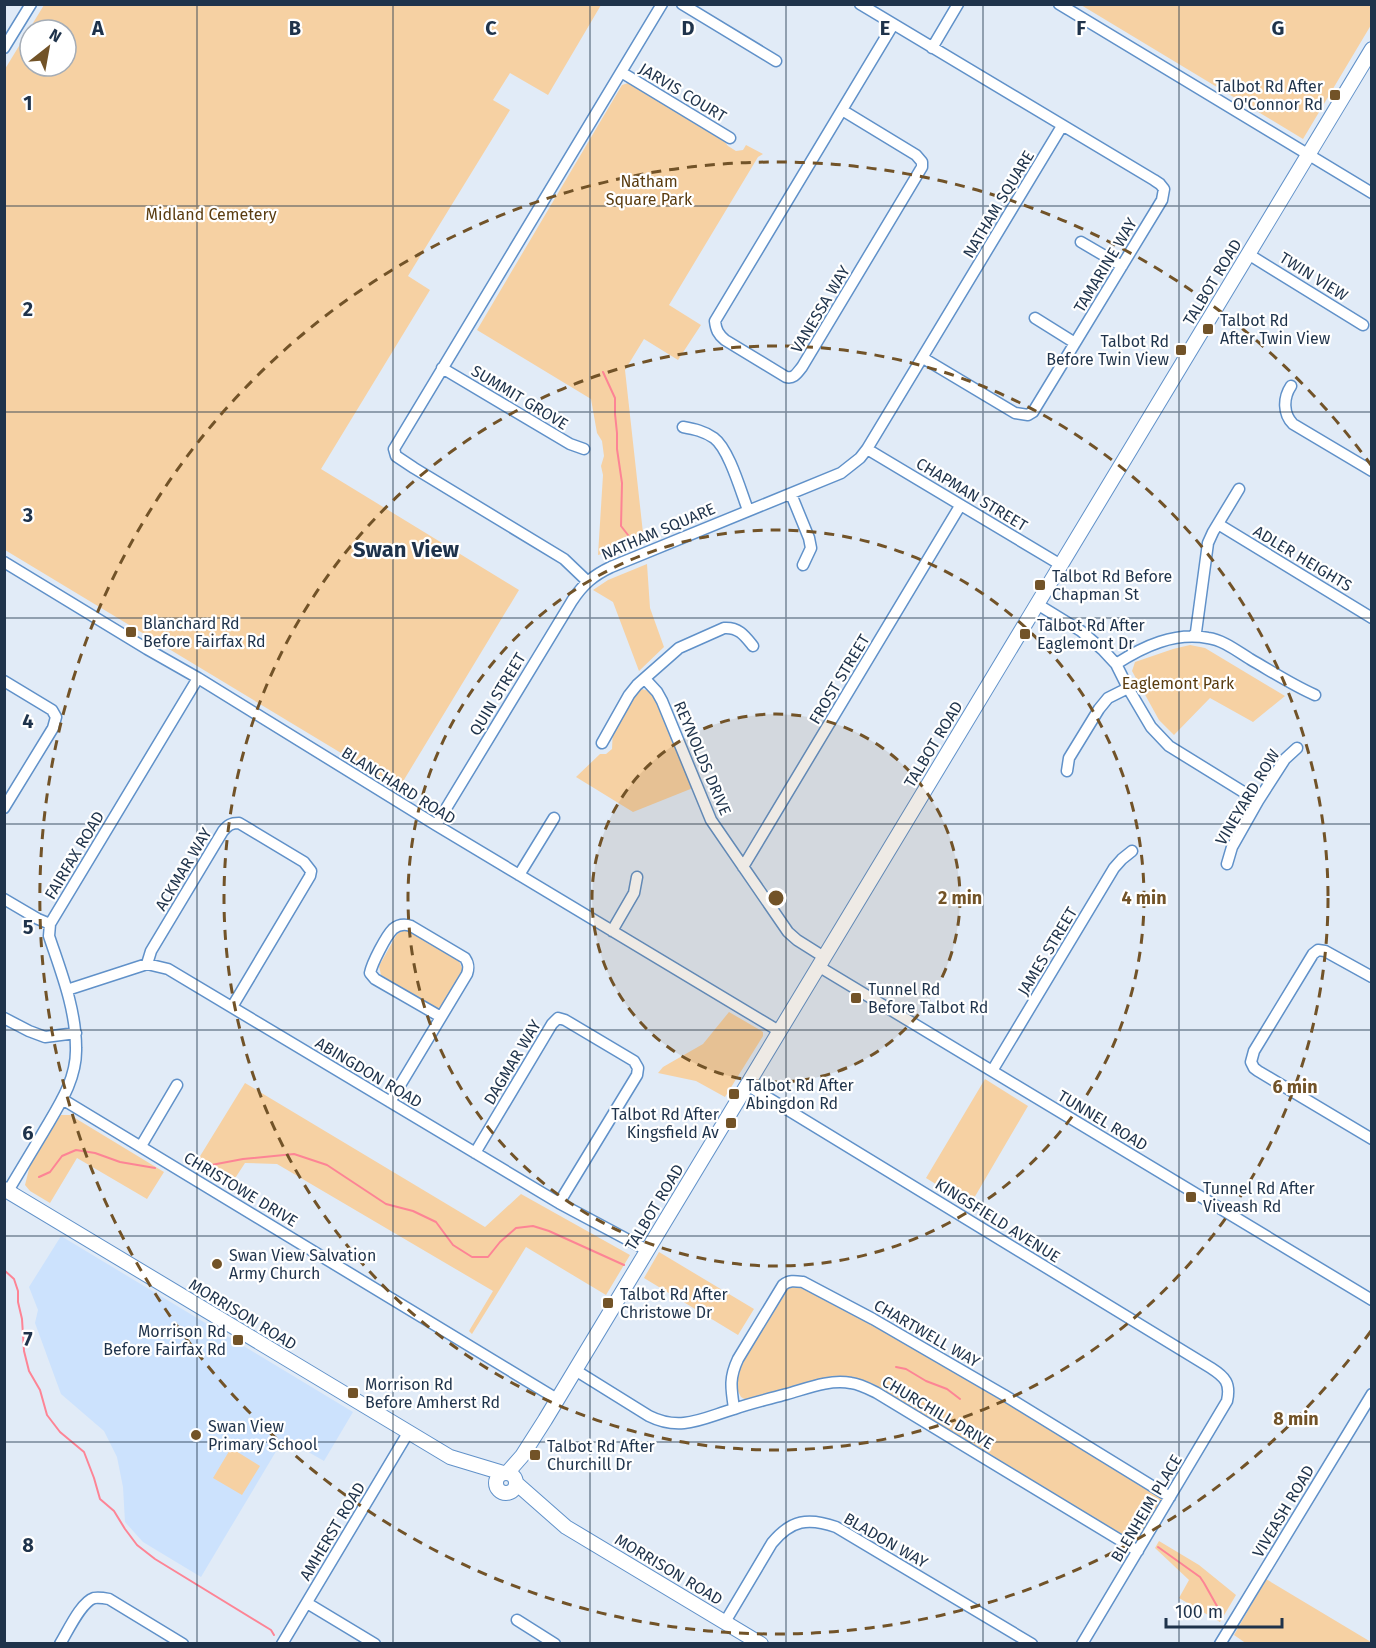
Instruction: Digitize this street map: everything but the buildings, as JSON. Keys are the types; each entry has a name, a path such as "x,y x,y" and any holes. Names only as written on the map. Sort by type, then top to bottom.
{"main road":[{"name":"TALBOT ROAD","path":"508,1481 510,1468 522,1456 575,1370 1371,49"},
{"name":"MORRISON ROAD","path":"6,1190 408,1433 450,1457 508,1481 534,1499 566,1527 761,1644"}],"street":[{"path":"4,48 31,4"},
{"path":"587,581 564,559 394,453 396,445 662,4"},
{"path":"682,4 776,61"},
{"path":"860,4 1062,126"},
{"path":"932,48 958,4"},
{"path":"1059,4 1371,193"},
{"name":"VANESSA WAY","path":"842,110 916,154 920,158 922,167 798,373 791,378 786,377 724,340 716,329 715,321 893,25"},
{"name":"JARVIS COURT","path":"621,72 730,138"},
{"name":"TAMARINE WAY","path":"923,358 1016,412 1028,415 1033,412 1162,200 1164,189 1160,184 1062,126"},
{"name":"NATHAM SQUARE","path":"587,581 612,567 841,473 855,462 867,449 1062,126"},
{"path":"1081,242 1122,266"},
{"name":"TWIN VIEW","path":"1248,254 1363,325"},
{"path":"1035,318 1075,343"},
{"name":"SUMMIT GROVE","path":"442,368 570,444 584,449"},
{"path":"1291,386 1286,396 1286,414 1293,424 1371,471"},
{"path":"683,427 703,431 720,443 748,510"},
{"name":"CHAPMAN STREET","path":"867,449 1061,565"},
{"path":"1193,636 1197,627 1208,543 1212,532 1239,489"},
{"path":"791,494 811,548 803,565"},
{"name":"FROST STREET","path":"743,867 960,506"},
{"name":"ADLER HEIGHTS","path":"1218,524 1371,618"},
{"name":"BLANCHARD ROAD","path":"4,562 779,1031"},
{"name":"QUIN STREET","path":"436,825 572,600 587,581"},
{"path":"1037,604 1092,640 1116,664 1151,727 1169,746 1258,801"},
{"path":"602,743 629,695 679,648 731,627 737,629 753,646"},
{"path":"1116,664 1135,652 1160,641 1193,636 1210,638 1315,695"},
{"name":"FAIRFAX ROAD","path":"6,1190 62,1099 72,1076 75,1062 76,1033 67,990 49,936 50,924 198,678"},
{"name":"REYNOLDS DRIVE","path":"645,680 662,701 711,820 788,932 821,962"},
{"path":"4,681 52,710 56,717 53,728 4,808"},
{"path":"1067,771 1069,758 1099,708 1108,698 1128,688"},
{"name":"VINEYARD ROW","path":"1227,864 1232,847 1258,801 1285,759 1297,748"},
{"path":"519,875 554,818"},
{"name":"ACKMAR WAY","path":"147,964 151,951 223,831 227,825 239,823 304,862 311,871 232,1006"},
{"name":"JAMES STREET","path":"992,1071 1114,868 1132,851"},
{"path":"612,931 634,893 637,877"},
{"path":"4,899 38,920 50,924"},
{"path":"390,1102 467,974 468,962 411,926 400,925 393,929 371,965 370,973 375,979 441,1017"},
{"path":"1371,977 1325,951 1318,950 1313,954 1254,1051 1251,1062 1258,1071 1371,1139"},
{"name":"TUNNEL ROAD","path":"821,962 992,1071 1371,1300"},
{"path":"67,990 147,964"},
{"name":"ABINGDON ROAD","path":"147,964 168,969 559,1203 647,1250"},
{"path":"4,1018 29,1031 45,1036 76,1033"},
{"name":"DAGMAR WAY","path":"475,1153 552,1024 558,1018 634,1061 638,1068 637,1075 559,1203"},
{"path":"141,1146 177,1085"},
{"name":"KINGSFIELD AVENUE","path":"747,1085 1211,1368 1222,1376 1228,1385"},
{"name":"CHRISTOWE DRIVE","path":"62,1099 557,1399"},
{"name":"CHARTWELL WAY","path":"734,1408 730,1386 732,1371 738,1359 783,1285 786,1282 803,1282 873,1319 1004,1395 1170,1497"},
{"name":"CHURCHILL DRIVE","path":"575,1370 649,1416 665,1422 680,1424 828,1383 844,1382 860,1385 877,1393 1138,1551"},
{"name":"BLENHEIM PLACE","path":"1083,1644 1227,1401 1228,1385"},
{"name":"VIVEASH ROAD","path":"1220,1644 1371,1394"},
{"name":"AMHERST ROAD","path":"282,1644 408,1433"},
{"name":"BLADON WAY","path":"725,1622 779,1535 799,1523 815,1521 836,1527 1032,1644"},
{"path":"60,1644 83,1606 92,1599 98,1598 109,1599 183,1644"},
{"path":"307,1603 375,1644"},
{"path":"517,1620 555,1644"}],"shaded area":[{"name":"Swan View Primary School","path":"61,1236 353,1412 324,1461 284,1438 201,1577 143,1542 125,1522 123,1487 117,1457 104,1431 61,1394 35,1323 38,1310 29,1287"}],"green space":[{"name":"Midland Cemetery","path":"44,5 601,5 548,95 510,73 493,100 510,110 408,276 430,290 321,469 519,590 399,788 5,550 5,69 18,48 18,78 78,78 78,18 36,18"},
{"path":"1081,5 1371,5 1371,25 1303,139"},
{"name":"Natham Square Park","path":"631,82 718,134 728,146 736,151 743,150 746,145 763,154 758,157 669,305 701,325 678,360 644,339 625,370 644,542 598,555 603,475 601,466 604,456 591,399 477,330 622,85"},
{"path":"647,564 650,608 664,647 639,671 613,602 593,590 608,580"},
{"name":"Eaglemont Park","path":"1190,645 1205,648 1285,696 1253,722 1210,698 1174,735 1159,720 1132,671 1135,662"},
{"path":"639,690 649,691 659,702 693,788 633,812 576,777 600,754 606,754 612,749 613,728"},
{"path":"404,930 459,961 463,974 444,1005 438,1008 431,1007 381,975 379,966 397,934"},
{"path":"729,1012 763,1032 763,1036 725,1097 696,1081 658,1073 663,1067 703,1044"},
{"path":"985,1079 1028,1106 970,1205 926,1178"},
{"path":"245,1083 485,1227 521,1194 630,1255 606,1295 526,1247 472,1334 469,1331 493,1291 277,1164 245,1163 230,1186 194,1166"},
{"path":"61,1115 70,1115 164,1172 147,1199 77,1158 50,1203 30,1191 25,1185 30,1165"},
{"path":"659,1252 754,1309 738,1335 644,1278"},
{"path":"799,1285 997,1390 1161,1491 1163,1500 1139,1539 1126,1538 864,1383 746,1400 741,1397 736,1387 736,1371 786,1289"},
{"path":"231,1448 260,1466 242,1495 213,1478"},
{"path":"1159,1541 1199,1565 1236,1595 1220,1622 1179,1598 1189,1580 1155,1548"},
{"path":"1266,1579 1371,1643 1247,1644 1234,1635"}],"waterway":[{"path":"603,372 615,398 617,449 622,483 621,526 628,535"},
{"path":"39,1177 50,1172 62,1156 76,1150 95,1153 120,1162 155,1168"},
{"path":"206,1166 243,1159 294,1154 327,1165 386,1204 413,1211 436,1222 453,1245 472,1257 488,1257 516,1228 533,1226 624,1265"},
{"path":"4,1270 14,1279 18,1291 24,1351 29,1371 40,1390 47,1415 60,1432 84,1452 100,1499 114,1511 137,1545 155,1559 271,1630 274,1635"},
{"path":"896,1367 906,1369 926,1381 947,1389 960,1399"},
{"path":"1158,1547 1200,1577 1222,1615"}],"place":[{"name":"Talbot Rd After O'Connor Rd","path":"1335,95"},
{"name":"Talbot Rd After Twin View","path":"1208,329"},
{"name":"Talbot Rd Before Twin View","path":"1181,350"},
{"name":"Talbot Rd Before Chapman St","path":"1040,585"},
{"name":"Blanchard Rd Before Fairfax Rd","path":"131,632"},
{"name":"Talbot Rd After Eaglemont Dr","path":"1025,634"},
{"name":"Tunnel Rd Before Talbot Rd","path":"856,998"},
{"name":"Talbot Rd After Abingdon Rd","path":"734,1094"},
{"name":"Talbot Rd After Kingsfield Av","path":"731,1123"},
{"name":"Tunnel Rd After Viveash Rd","path":"1191,1197"},
{"name":"Swan View Salvation Army Church","path":"217,1264"},
{"name":"Talbot Rd After Christowe Dr","path":"608,1303"},
{"name":"Morrison Rd Before Fairfax Rd","path":"238,1340"},
{"name":"Morrison Rd Before Amherst Rd","path":"353,1393"},
{"name":"Swan View Primary School","path":"196,1435"},
{"name":"Talbot Rd After Churchill Dr","path":"535,1455"}],"district":[{"name":"Swan View","path":"406,549"}]}
